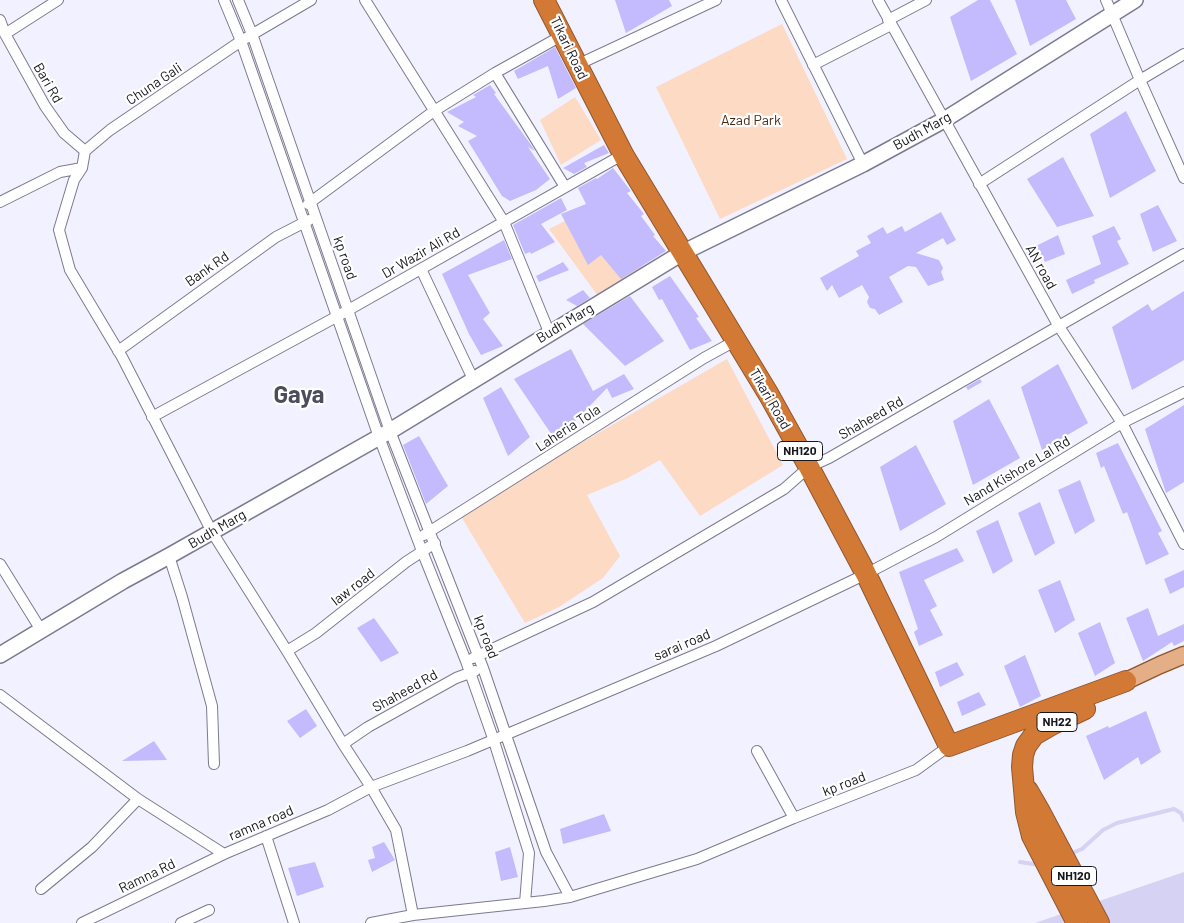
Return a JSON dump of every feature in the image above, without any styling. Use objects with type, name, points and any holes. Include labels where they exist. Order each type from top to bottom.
[{"type":"highway","name":"Tikari Road","points":[[544,0],[624,156],[769,395],[809,468],[866,574],[950,746]]},
{"type":"highway","points":[[950,746],[1126,681]]},
{"type":"highway","name":"NH22","points":[[1040,832],[1026,812],[1023,755],[1030,740],[1034,735],[1053,724],[1108,697],[1126,681]]},
{"type":"highway","name":"NH120","points":[[1040,832],[1077,923]]},
{"type":"highway","name":"NH120","points":[[1040,832],[1099,923]]},
{"type":"main road","points":[[1126,681],[1184,655]]},
{"type":"street","points":[[5,34],[58,0]]},
{"type":"street","name":"kp road","points":[[224,0],[336,317],[384,434],[435,543],[479,655],[546,852],[570,897],[698,859],[794,818],[916,770],[950,746]]},
{"type":"street","name":"kp road","points":[[238,0],[252,34],[348,310],[417,539],[466,660],[493,738],[529,853],[525,903]]},
{"type":"street","name":"Chuna Gali","points":[[85,151],[110,130],[240,41],[310,0]]},
{"type":"street","points":[[364,0],[504,222],[549,332]]},
{"type":"street","points":[[577,65],[716,0]]},
{"type":"street","points":[[781,0],[863,164]]},
{"type":"street","name":"AN road","points":[[878,0],[1058,325],[1122,423],[1184,544]]},
{"type":"street","points":[[813,65],[890,23],[926,0]]},
{"type":"street","name":"Budh Marg","points":[[0,655],[123,581],[384,434],[682,252],[863,164],[944,120],[1109,7],[1135,0]]},
{"type":"street","points":[[1109,7],[1184,178]]},
{"type":"street","name":"Bari Rd","points":[[0,20],[5,34],[45,106],[64,133],[85,151]]},
{"type":"street","points":[[300,211],[434,111],[495,73],[563,35]]},
{"type":"street","points":[[979,184],[1140,80],[1184,54]]},
{"type":"street","points":[[495,73],[565,187]]},
{"type":"street","points":[[85,151],[82,168],[74,180],[59,230],[70,270],[118,351],[212,532],[343,744],[372,787],[396,830],[413,916]]},
{"type":"street","name":"Dr Wazir Ali Rd","points":[[152,417],[336,317],[615,159],[624,156]]},
{"type":"street","points":[[0,202],[60,172],[82,168]]},
{"type":"street","name":"Bank Rd","points":[[118,351],[276,236],[316,217]]},
{"type":"street","name":"Shaheed Rd","points":[[466,660],[593,602],[784,489],[809,468],[1184,254]]},
{"type":"street","points":[[421,269],[473,379]]},
{"type":"street","name":"Laheria Tola","points":[[417,539],[704,358],[735,341]]},
{"type":"street","name":"Nand Kishore Lal Rd","points":[[866,574],[936,536],[1122,423],[1184,392]]},
{"type":"street","name":"law road","points":[[287,651],[316,633],[435,543]]},
{"type":"street","points":[[169,556],[212,706],[214,764]]},
{"type":"street","points":[[0,564],[41,630]]},
{"type":"street","name":"sarai road","points":[[506,734],[716,646],[866,574]]},
{"type":"street","name":"Shaheed Rd","points":[[343,744],[368,727],[456,678],[483,668]]},
{"type":"street","name":"ramna road","points":[[0,695],[138,800],[224,854],[328,810],[372,787],[506,734]]},
{"type":"street","points":[[757,751],[794,818]]},
{"type":"street","points":[[42,889],[92,847],[138,800]]},
{"type":"street","points":[[266,836],[294,923]]},
{"type":"street","name":"Ramna Rd","points":[[82,923],[98,919],[224,854]]},
{"type":"street","points":[[371,923],[570,897]]},
{"type":"street","points":[[181,923],[209,910]]},
{"type":"green space","name":"Azad Park","points":[[782,24],[847,159],[720,219],[656,87]]},
{"type":"green space","points":[[575,97],[601,140],[561,165],[540,120]]},
{"type":"green space","points":[[602,202],[644,270],[598,296],[549,229]]},
{"type":"green space","points":[[727,359],[783,465],[700,516],[660,460],[628,478],[587,495],[620,556],[603,578],[559,607],[525,623],[459,513]]},
{"type":"water","points":[[1184,872],[1184,923],[1035,923]]},
{"type":"building","points":[[615,0],[669,0],[672,6],[626,33]]},
{"type":"building","points":[[978,0],[990,0],[1017,54],[971,81],[950,17]]},
{"type":"building","points":[[1015,0],[1066,0],[1076,19],[1030,46]]},
{"type":"building","points":[[555,47],[576,88],[558,99],[548,66],[518,79],[514,71]]},
{"type":"building","points":[[490,85],[496,93],[494,94],[535,151],[528,147],[550,179],[536,190],[510,201],[502,196],[468,141],[477,136],[458,126],[464,122],[447,112],[476,97],[473,95]]},
{"type":"building","points":[[1126,111],[1156,171],[1110,198],[1090,134]]},
{"type":"building","points":[[604,145],[609,153],[584,163],[587,167],[574,174],[563,168]]},
{"type":"building","points":[[1063,157],[1094,216],[1057,227],[1027,179]]},
{"type":"building","points":[[613,168],[631,191],[627,193],[644,214],[641,216],[655,235],[653,236],[666,251],[621,279],[601,255],[588,265],[561,214],[586,204],[578,188],[597,179]]},
{"type":"building","points":[[561,198],[567,210],[541,224],[555,242],[531,254],[530,252],[525,254],[513,225]]},
{"type":"building","points":[[1158,205],[1177,241],[1153,252],[1140,214]]},
{"type":"building","points":[[941,212],[956,240],[947,245],[943,238],[916,253],[939,260],[943,268],[941,272],[944,280],[928,286],[916,267],[908,266],[889,277],[903,302],[879,315],[875,309],[870,308],[867,302],[869,297],[862,285],[839,298],[832,285],[827,291],[820,278],[859,256],[856,251],[871,243],[867,236],[883,227],[887,234],[902,226],[905,232]]},
{"type":"building","points":[[1114,226],[1121,239],[1117,241],[1129,264],[1094,280],[1095,283],[1072,294],[1066,280],[1101,264],[1092,236]]},
{"type":"building","points":[[1058,235],[1065,254],[1045,262],[1036,246]]},
{"type":"building","points":[[504,240],[512,259],[468,275],[490,313],[483,319],[503,346],[481,355],[469,334],[442,274]]},
{"type":"building","points":[[563,262],[569,270],[539,282],[536,276]]},
{"type":"building","points":[[670,276],[699,317],[696,318],[712,341],[690,350],[662,299],[659,300],[652,287]]},
{"type":"building","points":[[583,290],[590,298],[577,306],[566,300]]},
{"type":"building","points":[[1184,291],[1184,360],[1132,390],[1112,327],[1148,304],[1152,311]]},
{"type":"building","points":[[630,296],[664,341],[625,366],[583,324]]},
{"type":"building","points":[[571,349],[593,391],[624,374],[634,389],[612,398],[607,388],[556,441],[514,379]]},
{"type":"building","points":[[1058,364],[1088,423],[1042,450],[1021,387]]},
{"type":"building","points":[[980,379],[982,382],[968,390],[966,387]]},
{"type":"building","points":[[501,387],[530,437],[508,456],[483,398]]},
{"type":"building","points":[[989,399],[1020,458],[973,485],[953,421]]},
{"type":"building","points":[[1184,405],[1184,482],[1166,493],[1145,429]]},
{"type":"building","points":[[419,436],[448,486],[426,504],[403,445]]},
{"type":"building","points":[[1118,443],[1162,531],[1158,533],[1169,554],[1146,565],[1127,512],[1123,514],[1104,466],[1101,468],[1096,453]]},
{"type":"building","points":[[916,445],[946,504],[900,531],[880,467]]},
{"type":"building","points":[[1080,480],[1095,521],[1075,534],[1058,490]]},
{"type":"building","points":[[1040,502],[1055,543],[1035,556],[1018,513]]},
{"type":"building","points":[[998,520],[1013,561],[993,574],[976,531]]},
{"type":"building","points":[[957,548],[964,561],[924,580],[937,606],[930,610],[943,635],[919,646],[914,632],[918,629],[899,572]]},
{"type":"building","points":[[1184,570],[1184,587],[1170,594],[1164,579]]},
{"type":"building","points":[[1060,580],[1075,620],[1055,633],[1038,590]]},
{"type":"building","points":[[1148,608],[1158,636],[1184,624],[1184,641],[1174,646],[1172,642],[1143,661],[1126,618]]},
{"type":"building","points":[[374,618],[399,653],[381,662],[357,628]]},
{"type":"building","points":[[1100,622],[1115,663],[1095,676],[1078,633]]},
{"type":"building","points":[[1025,655],[1041,696],[1020,707],[1004,666]]},
{"type":"building","points":[[957,662],[964,675],[940,687],[935,672]]},
{"type":"building","points":[[979,692],[986,705],[962,716],[957,702]]},
{"type":"building","points":[[306,709],[317,726],[300,738],[287,721]]},
{"type":"building","points":[[1146,711],[1161,752],[1141,765],[1138,757],[1104,780],[1086,736]]},
{"type":"building","points":[[154,741],[167,760],[122,761]]},
{"type":"building","points":[[604,814],[611,831],[563,844],[560,829]]},
{"type":"building","points":[[384,842],[395,860],[372,872],[368,860],[375,858],[372,847]]},
{"type":"building","points":[[510,847],[518,877],[501,881],[495,852]]},
{"type":"building","points":[[315,862],[324,887],[297,896],[288,868]]},
{"type":"waterway","points":[[1070,854],[1082,849],[1103,830],[1117,823],[1174,809],[1181,813],[1184,820]]},
{"type":"waterway","points":[[1020,862],[1040,865]]},
{"type":"district","name":"Gaya","points":[[299,395]]}]
